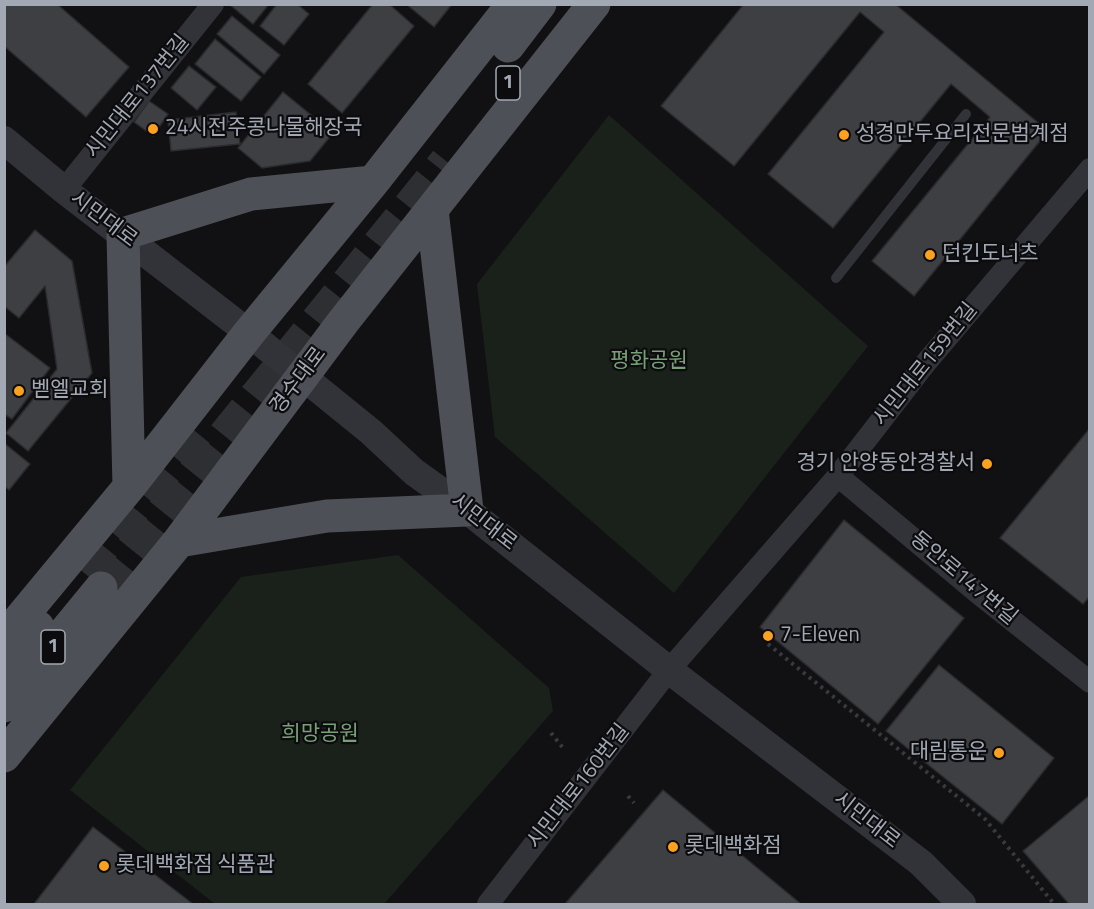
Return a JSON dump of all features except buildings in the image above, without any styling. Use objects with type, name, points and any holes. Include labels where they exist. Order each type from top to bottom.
[{"type":"main road","points":[[4,638],[129,487],[249,333],[373,182],[513,4]]},
{"type":"main road","name":"1","points":[[540,4],[437,155],[570,4]]},
{"type":"main road","name":"경수대로","points":[[4,756],[179,541],[302,377],[594,4]]},
{"type":"main road","points":[[129,487],[123,234],[251,194],[373,182]]},
{"type":"main road","points":[[179,541],[327,516],[467,510],[432,210]]},
{"type":"main road","name":"1","points":[[4,666],[92,580],[4,706]]},
{"type":"street","name":"시민대로137번길","points":[[64,190],[213,4]]},
{"type":"street","name":"시민대로","points":[[4,140],[64,190],[249,333],[371,432],[414,472],[467,510],[669,670],[921,863],[962,904]]},
{"type":"street","name":"시민대로159번길","points":[[669,670],[838,476],[924,365],[1087,177]]},
{"type":"street","name":"동안로147번길","points":[[838,476],[1089,682]]},
{"type":"street","name":"시민대로160번길","points":[[488,904],[669,670]]},
{"type":"lane","points":[[836,278],[966,114]]},
{"type":"path","points":[[768,644],[985,819],[1054,904]]},
{"type":"path","points":[[551,733],[563,748]]},
{"type":"path","points":[[628,796],[634,803]]},
{"type":"green space","name":"평화공원","points":[[609,115],[868,346],[674,593],[495,437],[477,284]]},
{"type":"green space","name":"희망공원","points":[[398,555],[549,688],[553,711],[384,904],[215,904],[70,790],[241,577]]},
{"type":"tunnel","points":[[101,588],[446,161]]},
{"type":"tunnel","points":[[83,572],[198,431]]},
{"type":"place","name":"24시전주콩나물해장국","points":[[153,129]]},
{"type":"place","name":"성경만두요리전문범계점","points":[[844,135]]},
{"type":"place","name":"던킨도너츠","points":[[930,255]]},
{"type":"place","name":"벧엘교회","points":[[19,391]]},
{"type":"place","name":"경기 안양동안경찰서","points":[[987,464]]},
{"type":"place","name":"7-Eleven","points":[[768,636]]},
{"type":"place","name":"대림통운","points":[[999,753]]},
{"type":"place","name":"롯데백화점","points":[[673,847]]},
{"type":"place","name":"롯데백화점 식품관","points":[[104,866]]}]
